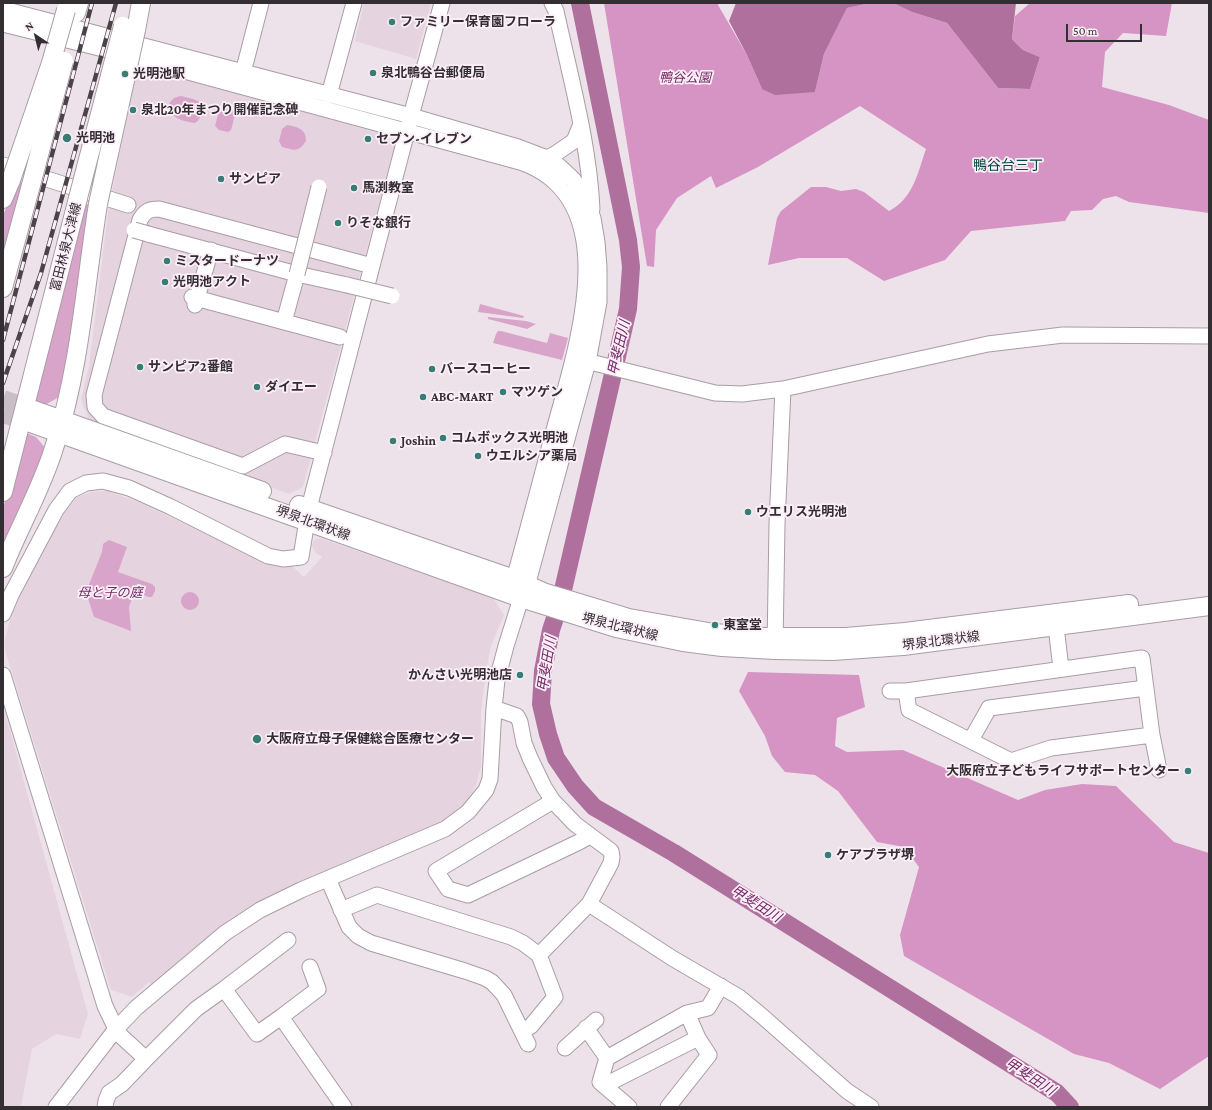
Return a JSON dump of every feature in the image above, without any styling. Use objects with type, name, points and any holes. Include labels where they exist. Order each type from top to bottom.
[{"type":"main road","name":"富田林泉大津線","points":[[3,492],[78,198],[130,28],[129,3]]},
{"type":"main road","points":[[3,568],[39,489],[54,448],[75,368],[80,342],[98,204],[130,28],[141,3]]},
{"type":"main road","points":[[3,199],[7,173],[44,84],[72,7]]},
{"type":"main road","points":[[3,288],[30,185],[72,7]]},
{"type":"main road","points":[[29,415],[60,426]]},
{"type":"main road","name":"堺泉北環状線","points":[[60,426],[521,588],[548,600],[572,607],[616,628],[683,642],[722,647],[775,644],[905,632],[1209,594]]},
{"type":"main road","name":"堺泉北環状線","points":[[775,644],[833,651],[903,646],[1209,606]]},
{"type":"street","points":[[240,79],[261,3]]},
{"type":"street","points":[[330,95],[354,3]]},
{"type":"street","points":[[3,614],[11,595],[56,510],[70,491],[86,483],[103,481],[129,488],[172,507],[268,556],[284,559],[301,557],[307,514],[442,3]]},
{"type":"street","points":[[56,1107],[116,1029],[136,1008],[225,933],[260,910],[301,890],[445,829],[468,812],[486,790],[490,779],[494,708],[504,653],[521,588],[587,361],[599,302],[599,267],[593,218],[591,185],[581,124],[556,11],[552,3]]},
{"type":"street","points":[[3,8],[240,79],[408,132],[533,166],[550,177],[566,194],[580,222],[585,250],[586,279],[583,312],[587,361]]},
{"type":"street","points":[[3,24],[240,79],[330,95],[411,116],[518,147],[547,158],[559,166],[573,180],[582,192],[593,218]]},
{"type":"street","points":[[19,132],[33,136],[61,47]]},
{"type":"street","points":[[98,157],[118,71]]},
{"type":"street","points":[[547,158],[574,141],[581,124]]},
{"type":"street","points":[[7,173],[128,205]]},
{"type":"street","points":[[284,322],[319,187]]},
{"type":"street","points":[[324,453],[285,444],[243,466],[103,416],[95,407],[94,395],[140,220],[144,213],[151,209],[159,209],[372,266]]},
{"type":"street","points":[[141,232],[296,274],[392,296]]},
{"type":"street","points":[[210,250],[195,300],[340,337]]},
{"type":"street","points":[[587,361],[715,393],[742,394],[783,389],[988,344],[1063,335],[1209,336]]},
{"type":"street","points":[[775,644],[777,524],[783,389]]},
{"type":"street","points":[[1056,626],[1061,669]]},
{"type":"street","points":[[890,692],[1142,658],[1152,735],[1159,770]]},
{"type":"street","points":[[3,675],[106,1006],[116,1029],[124,1040],[146,1059]]},
{"type":"street","points":[[971,740],[989,708],[1146,688]]},
{"type":"street","points":[[906,691],[909,710],[1011,761],[1051,748],[1152,735]]},
{"type":"street","points":[[494,708],[517,716],[520,722],[524,743],[530,758],[544,787],[553,801],[574,824],[611,851],[611,863],[590,904],[539,955]]},
{"type":"street","points":[[553,801],[436,871],[448,889],[468,895],[590,836]]},
{"type":"street","points":[[328,879],[341,910],[349,927],[358,936],[371,944],[465,971],[492,982],[504,996],[525,1037],[531,1026],[555,997],[539,955],[523,943],[510,937],[376,895],[341,910]]},
{"type":"street","points":[[590,904],[672,958],[738,997],[762,1016],[847,1092],[871,1107]]},
{"type":"street","points":[[105,1107],[109,1093],[122,1084],[196,1010],[224,989],[254,958],[288,940]]},
{"type":"street","points":[[224,989],[257,1034],[318,989],[310,967]]},
{"type":"street","points":[[607,1058],[687,1013],[708,1008],[721,986]]},
{"type":"street","points":[[668,1107],[708,1055],[698,1038],[687,1013]]},
{"type":"street","points":[[282,1016],[344,1107]]},
{"type":"street","points":[[565,1048],[591,1024],[607,1058],[600,1082],[623,1105]]},
{"type":"street","points":[[607,1088],[613,1081],[698,1038]]},
{"type":"shaded area","name":"ファミリー保育園フローラ","points":[[364,3],[431,3],[416,59],[355,41]]},
{"type":"shaded area","points":[[736,3],[870,3],[847,8],[824,54],[815,92],[775,95],[762,89],[747,55],[729,21]]},
{"type":"shaded area","points":[[893,3],[1016,3],[1012,39],[1023,50],[1040,57],[1030,89],[998,88],[947,23],[912,12]]},
{"type":"shaded area","points":[[137,64],[386,135],[394,148],[303,487],[289,494],[89,421],[81,399],[89,366],[108,212]]},
{"type":"shaded area","name":"大阪府立母子保健総合医療センター","points":[[107,491],[138,502],[271,563],[290,564],[304,577],[322,557],[316,553],[312,546],[314,540],[320,538],[493,598],[504,615],[491,646],[486,671],[481,712],[481,767],[476,785],[468,800],[454,814],[424,833],[260,902],[239,914],[152,986],[149,982],[132,997],[111,990],[5,650],[5,641],[11,615],[44,548],[64,514],[76,498],[91,492]]},
{"type":"shaded area","points":[[3,705],[88,1014],[80,1039],[56,1034],[32,1049],[21,1107],[3,1107]]},
{"type":"green space","name":"鴨谷公園","points":[[604,3],[719,3],[718,5],[747,55],[762,89],[815,92],[824,54],[847,8],[870,3],[893,3],[912,12],[947,23],[998,88],[1030,89],[1040,57],[1023,50],[1012,39],[1015,16],[1030,3],[1172,3],[1166,36],[1123,33],[1105,52],[1102,87],[1169,105],[1209,120],[1209,213],[1129,202],[1116,196],[1103,199],[1092,210],[1071,211],[1065,221],[971,231],[945,260],[884,281],[847,258],[799,258],[768,265],[777,218],[781,211],[811,187],[826,187],[841,191],[856,189],[864,192],[889,211],[904,199],[914,184],[926,149],[860,106],[758,167],[716,188],[711,176],[677,198],[656,230],[654,267],[647,266]]},
{"type":"green space","points":[[181,96],[197,100],[202,105],[202,113],[195,123],[177,118],[173,115],[169,108],[170,102],[173,99]]},
{"type":"green space","points":[[224,108],[233,110],[235,115],[231,130],[228,132],[219,130],[215,126],[219,111]]},
{"type":"green space","points":[[287,125],[300,129],[306,137],[306,141],[303,145],[296,150],[282,147],[279,141],[282,129]]},
{"type":"green space","points":[[19,181],[22,184],[3,253],[3,215]]},
{"type":"green space","points":[[84,203],[90,205],[77,312],[61,396],[45,405],[34,401]]},
{"type":"green space","points":[[480,304],[524,316],[523,318],[478,312]]},
{"type":"green space","points":[[488,317],[526,321],[536,324],[527,329],[488,319]]},
{"type":"green space","points":[[498,331],[547,343],[550,333],[568,338],[562,360],[493,343]]},
{"type":"green space","points":[[24,432],[36,437],[47,450],[3,549],[3,509]]},
{"type":"green space","name":"母と子の庭","points":[[109,540],[127,547],[118,572],[152,584],[155,587],[152,597],[148,597],[142,592],[143,586],[137,584],[129,607],[131,631],[94,617],[86,592],[102,552],[103,544]]},
{"type":"green space","points":[[190,592],[196,595],[199,601],[196,607],[190,610],[184,607],[181,601],[184,595]]},
{"type":"green space","points":[[748,672],[859,675],[865,707],[837,718],[835,746],[847,752],[903,750],[1018,800],[1045,790],[1082,784],[1116,786],[1174,842],[1209,853],[1209,1056],[1160,1089],[1109,1063],[1074,1054],[904,956],[900,935],[919,867],[904,847],[877,842],[838,791],[815,775],[785,772],[772,756],[765,736],[739,691]]},
{"type":"waterway","name":"甲斐田川","points":[[580,3],[628,240],[631,267],[628,309],[560,603],[551,630],[543,671],[541,704],[548,734],[556,758],[575,786],[594,807],[674,853],[1057,1093],[1070,1107]]},
{"type":"tunnel","points":[[3,399],[31,409]]},
{"type":"tunnel","points":[[3,414],[28,422]]},
{"type":"railway","points":[[3,340],[92,3]]},
{"type":"railway","points":[[3,383],[41,273],[116,3]]},
{"type":"place","name":"ファミリー保育園フローラ","points":[[392,22]]},
{"type":"place","name":"泉北鴨谷台郵便局","points":[[373,73]]},
{"type":"place","name":"光明池駅","points":[[125,74]]},
{"type":"place","name":"泉北20年まつり開催記念碑","points":[[133,110]]},
{"type":"place","name":"光明池","points":[[67,138]]},
{"type":"place","name":"セブン-イレブン","points":[[368,139]]},
{"type":"place","name":"サンピア","points":[[221,179]]},
{"type":"place","name":"馬渕教室","points":[[354,188]]},
{"type":"place","name":"りそな銀行","points":[[338,223]]},
{"type":"place","name":"ミスタードーナツ","points":[[167,261]]},
{"type":"place","name":"光明池アクト","points":[[165,282]]},
{"type":"place","name":"サンピア2番館","points":[[140,367]]},
{"type":"place","name":"バースコーヒー","points":[[432,369]]},
{"type":"place","name":"ダイエー","points":[[257,387]]},
{"type":"place","name":"マツゲン","points":[[503,392]]},
{"type":"place","name":"ABC-MART","points":[[423,397]]},
{"type":"place","name":"コムボックス光明池","points":[[443,438]]},
{"type":"place","name":"Joshin","points":[[393,441]]},
{"type":"place","name":"ウエルシア薬局","points":[[478,456]]},
{"type":"place","name":"ウエリス光明池","points":[[748,512]]},
{"type":"place","name":"東室堂","points":[[715,625]]},
{"type":"place","name":"かんさい光明池店","points":[[520,675]]},
{"type":"place","name":"大阪府立母子保健総合医療センター","points":[[257,739]]},
{"type":"place","name":"大阪府立子どもライフサポートセンター","points":[[1188,771]]},
{"type":"place","name":"ケアプラザ堺","points":[[828,855]]},
{"type":"district","name":"鴨谷台三丁","points":[[1008,166]]}]
